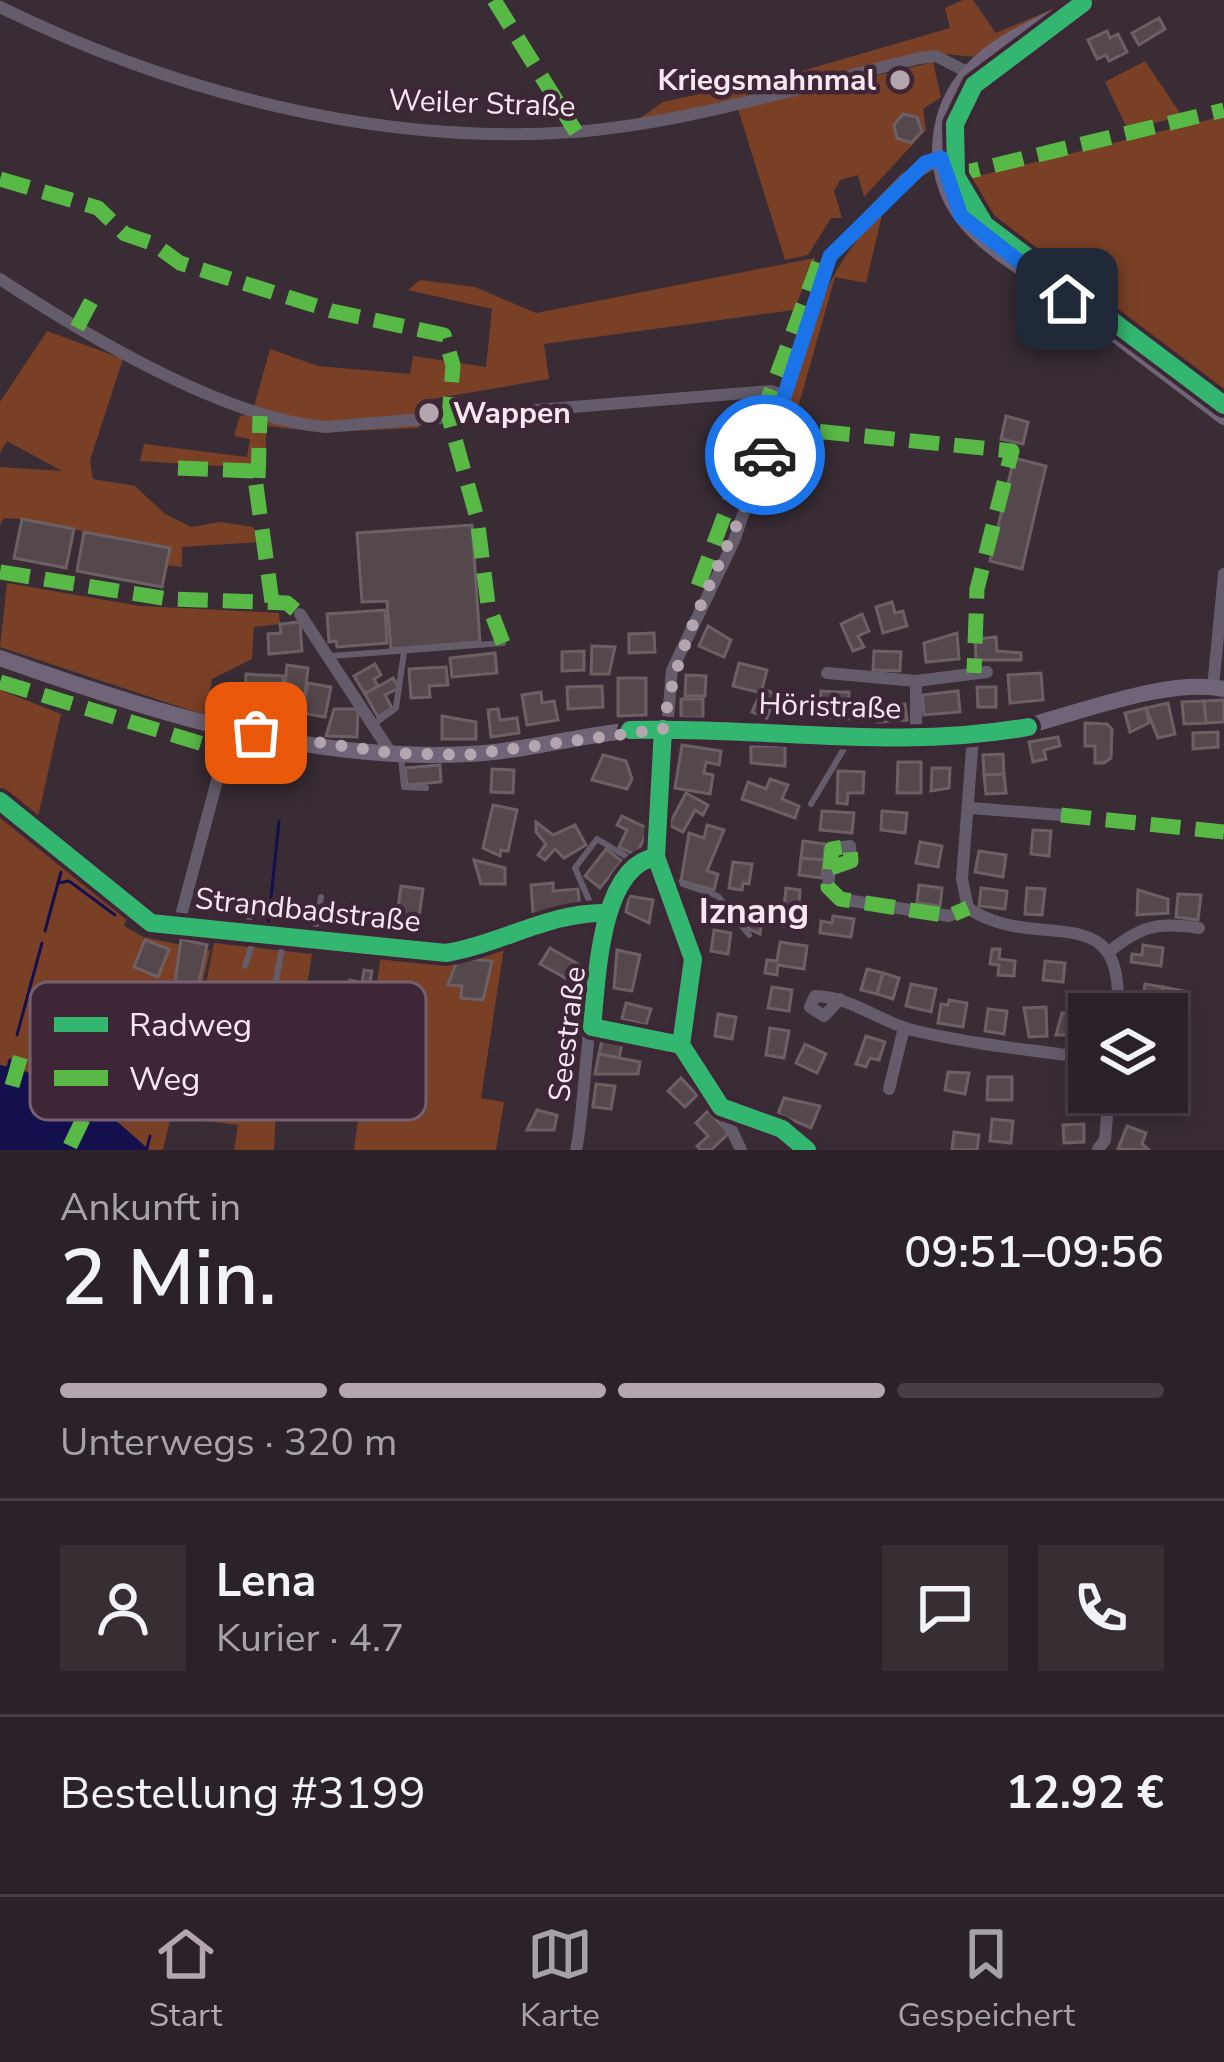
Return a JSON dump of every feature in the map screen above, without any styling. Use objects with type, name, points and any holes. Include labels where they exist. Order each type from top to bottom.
[{"type":"main road","points":[[1088,0],[1015,37],[969,73],[947,107],[941,158],[961,216],[1224,417]]},
{"type":"main road","name":"Höristraße","points":[[0,658],[137,705],[231,728],[396,753],[503,752],[581,736],[663,729],[850,739],[973,737],[1120,701],[1219,688]]},
{"type":"street","name":"Weiler Straße","points":[[0,7],[114,56],[211,88],[401,128],[576,132],[736,104],[920,58],[936,56],[969,73]]},
{"type":"street","points":[[741,1150],[721,1107],[681,1045],[693,959],[659,876],[656,857],[663,729],[672,670],[734,541],[830,256],[855,219],[925,163],[941,158]]},
{"type":"street","points":[[0,279],[88,334],[251,414],[284,423],[326,427],[771,391],[784,396]]},
{"type":"street","points":[[1219,688],[1224,577]]},
{"type":"street","points":[[300,614],[396,753]]},
{"type":"street","points":[[826,673],[916,682],[987,672]]},
{"type":"street","points":[[916,682],[916,738]]},
{"type":"street","name":"Strandbadstraße","points":[[178,927],[231,728]]},
{"type":"street","points":[[968,908],[962,879],[973,737]]},
{"type":"street","points":[[971,808],[1061,815]]},
{"type":"street","name":"Strandbadstraße","points":[[32,826],[137,916],[178,927],[446,953],[484,945],[524,926],[600,913]]},
{"type":"street","points":[[639,864],[656,857]]},
{"type":"street","name":"Seestraße","points":[[576,1150],[600,913],[639,864]]},
{"type":"street","points":[[831,868],[829,892],[840,899],[949,916],[968,908]]},
{"type":"street","points":[[968,908],[994,922],[1031,932],[1094,938],[1111,951],[1120,978],[1119,993]]},
{"type":"street","points":[[1111,951],[1138,928],[1155,923],[1199,928]]},
{"type":"street","points":[[839,1000],[904,1028],[1068,1055]]},
{"type":"street","points":[[592,1027],[681,1045]]},
{"type":"street","points":[[890,1089],[904,1028]]},
{"type":"street","points":[[721,1107],[782,1129],[807,1150]]},
{"type":"street","points":[[1098,1150],[1106,1140],[1108,1113]]},
{"type":"lane","points":[[331,656],[503,643]]},
{"type":"lane","points":[[374,724],[396,708],[404,652]]},
{"type":"lane","points":[[811,804],[850,739]]},
{"type":"lane","points":[[396,753],[404,787],[425,788]]},
{"type":"lane","points":[[600,913],[574,868],[597,838],[639,864]]},
{"type":"lane","points":[[659,876],[718,896],[749,935]]},
{"type":"lane","points":[[314,941],[321,897]]},
{"type":"lane","points":[[245,967],[252,934],[250,899]]},
{"type":"lane","points":[[276,980],[284,937]]},
{"type":"shaded area","points":[[973,0],[996,33],[1074,0],[975,57],[927,52],[632,124],[663,102],[788,75],[950,28],[945,8]]},
{"type":"shaded area","points":[[1145,61],[1182,116],[1128,130],[1105,82]]},
{"type":"shaded area","points":[[933,62],[941,97],[923,109],[926,130],[864,197],[858,175],[840,180],[834,191],[842,218],[831,218],[808,255],[785,260],[738,109]]},
{"type":"shaded area","points":[[1224,116],[1224,400],[989,223],[962,180]]},
{"type":"shaded area","points":[[883,211],[866,283],[835,277],[793,425],[783,419],[819,308],[844,258]]},
{"type":"shaded area","points":[[815,258],[794,310],[544,344],[549,379],[426,400],[419,403],[419,428],[323,432],[266,426],[266,469],[140,461],[144,444],[247,457],[250,439],[234,436],[240,416],[252,414],[270,349],[318,366],[410,374],[413,356],[486,367],[492,309],[408,290],[420,280],[475,287],[536,313]]},
{"type":"shaded area","points":[[47,331],[123,359],[90,460],[93,479],[135,486],[165,514],[191,527],[220,522],[253,527],[261,542],[182,547],[182,567],[166,565],[169,548],[22,519],[4,518],[0,525],[0,467],[62,471],[7,441],[0,453],[0,402]]},
{"type":"shaded area","points":[[7,583],[140,606],[279,613],[280,624],[254,627],[252,659],[212,679],[207,716],[0,647]]},
{"type":"shaded area","points":[[0,690],[61,714],[36,826],[0,795]]},
{"type":"shaded area","points":[[0,807],[127,918],[124,926],[143,937],[210,951],[203,982],[30,982],[30,1072],[0,1065]]},
{"type":"shaded area","points":[[505,941],[481,1098],[504,1102],[496,1150],[354,1150],[358,1120],[426,1120],[426,982],[377,982],[381,953],[427,957]]},
{"type":"shaded area","points":[[214,943],[312,954],[308,982],[206,982]]},
{"type":"shaded area","points":[[0,1065],[30,1075],[30,1120],[114,1120],[149,1150],[0,1150]]},
{"type":"shaded area","points":[[116,1120],[170,1120],[163,1150],[149,1150]]},
{"type":"shaded area","points":[[197,1120],[275,1120],[274,1150],[234,1150],[238,1125]]},
{"type":"building","points":[[1159,18],[1165,29],[1139,45],[1132,33]]},
{"type":"building","points":[[1107,31],[1110,38],[1118,34],[1127,52],[1109,61],[1106,55],[1097,59],[1088,40]]},
{"type":"building","points":[[903,114],[917,117],[922,131],[911,143],[897,138],[894,125]]},
{"type":"building","points":[[1006,416],[1028,422],[1023,444],[1001,439]]},
{"type":"building","points":[[1014,458],[1046,466],[1022,569],[990,561]]},
{"type":"building","points":[[22,519],[74,529],[66,568],[14,558]]},
{"type":"building","points":[[472,525],[480,642],[391,649],[387,601],[362,602],[357,533]]},
{"type":"building","points":[[84,532],[170,548],[162,587],[77,571]]},
{"type":"building","points":[[892,602],[895,613],[903,611],[907,626],[883,633],[876,607]]},
{"type":"building","points":[[385,610],[387,643],[337,647],[336,641],[329,642],[327,614]]},
{"type":"building","points":[[862,614],[869,631],[858,636],[864,647],[853,651],[841,624]]},
{"type":"building","points":[[300,622],[302,651],[269,654],[268,634],[281,633],[280,624]]},
{"type":"building","points":[[708,626],[731,640],[724,657],[699,646]]},
{"type":"building","points":[[654,633],[655,652],[629,653],[629,634]]},
{"type":"building","points":[[957,633],[959,659],[926,662],[924,643]]},
{"type":"building","points":[[996,637],[997,651],[1021,653],[1021,660],[976,660],[975,639]]},
{"type":"building","points":[[592,646],[615,647],[609,674],[591,674]]},
{"type":"building","points":[[584,651],[584,670],[562,671],[562,652]]},
{"type":"building","points":[[874,651],[901,652],[900,671],[873,670]]},
{"type":"building","points":[[495,653],[497,673],[452,677],[450,658]]},
{"type":"building","points":[[739,663],[767,670],[761,693],[733,686]]},
{"type":"building","points":[[375,664],[381,675],[374,679],[378,686],[365,694],[354,676]]},
{"type":"building","points":[[287,665],[308,668],[305,695],[284,693]]},
{"type":"building","points":[[446,667],[448,685],[429,686],[430,697],[411,698],[409,669]]},
{"type":"building","points":[[1041,673],[1043,700],[1010,703],[1008,675]]},
{"type":"building","points":[[246,674],[283,676],[282,701],[245,700]]},
{"type":"building","points":[[686,675],[706,676],[705,696],[685,696]]},
{"type":"building","points":[[393,678],[399,688],[385,695],[392,708],[378,717],[365,694]]},
{"type":"building","points":[[618,678],[646,678],[646,715],[618,716]]},
{"type":"building","points":[[308,683],[331,687],[325,717],[302,713]]},
{"type":"building","points":[[602,686],[603,707],[568,709],[567,687]]},
{"type":"building","points":[[977,687],[996,687],[996,707],[978,707]]},
{"type":"building","points":[[762,689],[776,694],[767,718],[752,712]]},
{"type":"building","points":[[821,691],[835,692],[834,718],[820,717]]},
{"type":"building","points":[[958,691],[960,712],[924,715],[922,695]]},
{"type":"building","points":[[541,692],[542,703],[554,701],[558,720],[527,725],[522,695]]},
{"type":"building","points":[[835,692],[849,692],[848,719],[834,718]]},
{"type":"building","points":[[681,699],[703,699],[703,718],[681,718]]},
{"type":"building","points":[[1224,700],[1224,722],[1206,723],[1204,701]]},
{"type":"building","points":[[1204,701],[1206,723],[1184,724],[1182,702]]},
{"type":"building","points":[[1168,703],[1175,734],[1158,738],[1146,708]]},
{"type":"building","points":[[905,704],[907,720],[878,722],[877,706]]},
{"type":"building","points":[[1146,708],[1149,723],[1130,732],[1125,713]]},
{"type":"building","points":[[334,709],[358,709],[357,737],[326,736]]},
{"type":"building","points":[[498,709],[500,720],[517,718],[519,733],[491,737],[488,710]]},
{"type":"building","points":[[442,716],[476,722],[476,739],[442,739]]},
{"type":"building","points":[[1085,723],[1107,724],[1112,729],[1111,758],[1104,763],[1095,763],[1095,746],[1085,746]]},
{"type":"building","points":[[1218,732],[1218,747],[1193,749],[1193,733]]},
{"type":"building","points":[[1058,737],[1060,746],[1044,750],[1046,759],[1033,762],[1029,742]]},
{"type":"building","points":[[682,745],[721,751],[719,765],[706,762],[704,773],[713,775],[710,794],[675,788]]},
{"type":"building","points":[[751,746],[785,746],[785,766],[751,763]]},
{"type":"building","points":[[1003,754],[1004,774],[984,775],[983,755]]},
{"type":"building","points":[[603,755],[626,761],[632,779],[627,789],[592,780]]},
{"type":"building","points":[[898,762],[921,762],[921,793],[897,793]]},
{"type":"building","points":[[440,765],[441,782],[407,785],[405,768]]},
{"type":"building","points":[[932,768],[950,768],[949,788],[931,791]]},
{"type":"building","points":[[492,769],[514,770],[513,793],[491,792]]},
{"type":"building","points":[[838,771],[864,772],[863,793],[848,793],[847,804],[837,803]]},
{"type":"building","points":[[1004,774],[1006,793],[986,794],[984,775]]},
{"type":"building","points":[[770,779],[788,785],[782,799],[799,806],[795,818],[742,799],[748,782],[766,789]]},
{"type":"building","points":[[686,793],[708,805],[703,815],[695,810],[683,832],[669,825]]},
{"type":"building","points":[[493,805],[517,810],[508,851],[501,850],[500,856],[483,848]]},
{"type":"building","points":[[822,811],[854,813],[852,833],[820,830]]},
{"type":"building","points":[[882,811],[907,813],[905,833],[881,830]]},
{"type":"building","points":[[622,816],[649,829],[636,855],[619,847],[627,830],[617,825]]},
{"type":"building","points":[[536,822],[553,835],[575,825],[586,845],[564,858],[555,849],[545,860],[538,855],[546,844],[536,832]]},
{"type":"building","points":[[707,825],[724,830],[707,871],[718,874],[714,890],[681,881],[689,833],[704,838]]},
{"type":"building","points":[[1033,830],[1051,831],[1049,856],[1031,854]]},
{"type":"building","points":[[803,841],[825,844],[824,860],[801,858]]},
{"type":"building","points":[[920,842],[942,846],[938,867],[916,863]]},
{"type":"building","points":[[606,849],[622,861],[600,888],[585,876]]},
{"type":"building","points":[[979,851],[1006,855],[1003,877],[975,872]]},
{"type":"building","points":[[801,858],[824,860],[822,878],[799,875]]},
{"type":"building","points":[[474,860],[505,868],[505,884],[481,884]]},
{"type":"building","points":[[733,862],[752,864],[749,884],[743,883],[742,890],[729,888]]},
{"type":"building","points":[[553,883],[553,891],[578,889],[580,909],[533,913],[531,885]]},
{"type":"building","points":[[919,885],[942,888],[940,906],[917,903]]},
{"type":"building","points":[[401,886],[423,889],[418,925],[396,923]]},
{"type":"building","points":[[786,888],[800,890],[799,908],[808,909],[806,928],[782,926]]},
{"type":"building","points":[[981,888],[1007,891],[1005,909],[979,906]]},
{"type":"building","points":[[1027,888],[1045,889],[1042,915],[1025,914]]},
{"type":"building","points":[[1138,890],[1168,899],[1168,913],[1137,915]]},
{"type":"building","points":[[1178,894],[1201,895],[1198,920],[1176,917]]},
{"type":"building","points":[[629,896],[653,900],[649,923],[626,912]]},
{"type":"building","points":[[740,909],[762,916],[760,934],[738,924]]},
{"type":"building","points":[[833,916],[854,919],[851,937],[820,933],[821,921],[832,923]]},
{"type":"building","points":[[714,930],[731,933],[728,954],[711,951]]},
{"type":"building","points":[[181,939],[207,945],[199,982],[175,982]]},
{"type":"building","points":[[145,940],[169,949],[158,977],[134,967]]},
{"type":"building","points":[[780,942],[807,946],[804,969],[778,965],[777,975],[765,973],[767,960],[777,961]]},
{"type":"building","points":[[1143,945],[1163,948],[1161,966],[1131,962],[1132,954],[1142,955]]},
{"type":"building","points":[[550,948],[585,968],[576,984],[540,964]]},
{"type":"building","points":[[992,949],[1000,949],[999,959],[1015,961],[1014,976],[998,975],[999,965],[990,964]]},
{"type":"building","points":[[617,950],[640,955],[632,991],[614,988]]},
{"type":"building","points":[[458,958],[492,961],[483,1000],[461,998],[462,986],[448,985]]},
{"type":"building","points":[[1045,961],[1065,963],[1063,982],[1043,980]]},
{"type":"building","points":[[867,969],[883,973],[877,994],[861,990]]},
{"type":"building","points":[[364,970],[372,971],[370,982],[362,982]]},
{"type":"building","points":[[883,973],[899,978],[893,999],[877,994]]},
{"type":"building","points":[[911,984],[936,989],[931,1012],[906,1006]]},
{"type":"building","points":[[1145,984],[1163,987],[1162,993],[1144,993]]},
{"type":"building","points":[[772,987],[792,990],[789,1011],[768,1008]]},
{"type":"building","points":[[1163,987],[1188,992],[1188,993],[1162,993]]},
{"type":"building","points":[[949,1000],[967,1003],[963,1027],[938,1023],[941,1004],[948,1005]]},
{"type":"building","points":[[626,1003],[651,1009],[646,1025],[622,1019]]},
{"type":"building","points":[[1046,1007],[1047,1036],[1029,1037],[1024,1008]]},
{"type":"building","points":[[988,1009],[1007,1011],[1004,1034],[985,1031]]},
{"type":"building","points":[[1062,1013],[1068,1013],[1068,1035],[1056,1035]]},
{"type":"building","points":[[718,1014],[736,1017],[732,1039],[715,1036]]},
{"type":"building","points":[[770,1028],[789,1031],[784,1058],[766,1055]]},
{"type":"building","points":[[603,1035],[623,1039],[619,1058],[599,1054]]},
{"type":"building","points":[[866,1036],[885,1042],[879,1060],[870,1058],[866,1067],[856,1064]]},
{"type":"building","points":[[805,1044],[826,1054],[817,1073],[796,1063]]},
{"type":"building","points":[[599,1054],[640,1062],[638,1074],[595,1074]]},
{"type":"building","points":[[948,1072],[969,1073],[965,1094],[945,1090]]},
{"type":"building","points":[[988,1077],[1012,1077],[1012,1100],[987,1100]]},
{"type":"building","points":[[681,1078],[697,1095],[685,1107],[668,1091]]},
{"type":"building","points":[[596,1084],[615,1086],[611,1109],[593,1107]]},
{"type":"building","points":[[784,1098],[820,1106],[811,1128],[778,1114]]},
{"type":"building","points":[[537,1110],[557,1115],[554,1130],[527,1130]]},
{"type":"building","points":[[708,1111],[729,1133],[711,1150],[701,1150],[697,1146],[708,1136],[696,1123]]},
{"type":"building","points":[[992,1119],[1013,1121],[1011,1143],[990,1141]]},
{"type":"building","points":[[1084,1124],[1084,1142],[1064,1143],[1063,1125]]},
{"type":"building","points":[[1127,1126],[1146,1133],[1142,1144],[1149,1150],[1118,1149]]},
{"type":"building","points":[[954,1132],[979,1135],[977,1150],[952,1150]]},
{"type":"waterway","points":[[268,927],[279,821]]},
{"type":"waterway","points":[[45,931],[61,872]]},
{"type":"waterway","points":[[58,883],[69,881],[115,915]]},
{"type":"waterway","points":[[31,982],[42,943]]},
{"type":"waterway","points":[[17,1035],[30,987]]},
{"type":"waterway","points":[[8,1067],[10,1060]]},
{"type":"waterway","points":[[147,1148],[150,1136]]},
{"type":"marked path","points":[[494,0],[576,132]]},
{"type":"marked path","points":[[950,176],[1224,110]]},
{"type":"marked path","points":[[0,179],[98,208],[125,234],[154,244],[180,263],[332,311],[444,335],[453,365],[449,418],[477,518],[488,604],[503,643]]},
{"type":"marked path","points":[[698,586],[824,249]]},
{"type":"marked path","points":[[77,328],[94,296]]},
{"type":"marked path","points":[[258,478],[260,416]]},
{"type":"marked path","points":[[775,427],[1012,451],[977,589],[974,673]]},
{"type":"marked path","points":[[178,468],[254,471],[272,602]]},
{"type":"marked path","points":[[0,572],[168,599],[287,603],[300,614]]},
{"type":"marked path","points":[[0,682],[226,751]]},
{"type":"marked path","points":[[1061,815],[1224,832]]},
{"type":"marked path","points":[[831,868],[851,861],[850,846],[832,849],[828,887],[840,899],[949,916],[968,908]]},
{"type":"marked path","points":[[12,1086],[21,1055]]},
{"type":"marked path","points":[[70,1146],[83,1120]]},
{"type":"cycle path","points":[[1083,3],[974,85],[955,124],[956,176],[985,225],[1224,405]]},
{"type":"cycle path","points":[[630,730],[928,737],[1028,727]]},
{"type":"cycle path","points":[[663,729],[656,857],[693,959],[681,1045],[721,1107],[782,1129],[807,1150]]},
{"type":"cycle path","points":[[0,801],[151,923],[446,953],[566,917],[607,913]]},
{"type":"cycle path","points":[[656,857],[637,865],[612,903],[599,956],[592,1027],[681,1045]]},
{"type":"way so far","points":[[256,733],[391,753],[466,755],[581,736],[663,729],[672,670],[734,541],[765,455]]},
{"type":"place","name":"Kriegsmahnmal","points":[[900,80]]},
{"type":"place","name":"Wappen","points":[[429,413]]},
{"type":"district","name":"Iznang","points":[[754,910]]},
{"type":"route","points":[[765,455],[830,256],[859,222],[925,163],[941,158],[961,216],[1001,252],[1067,299]]}]
